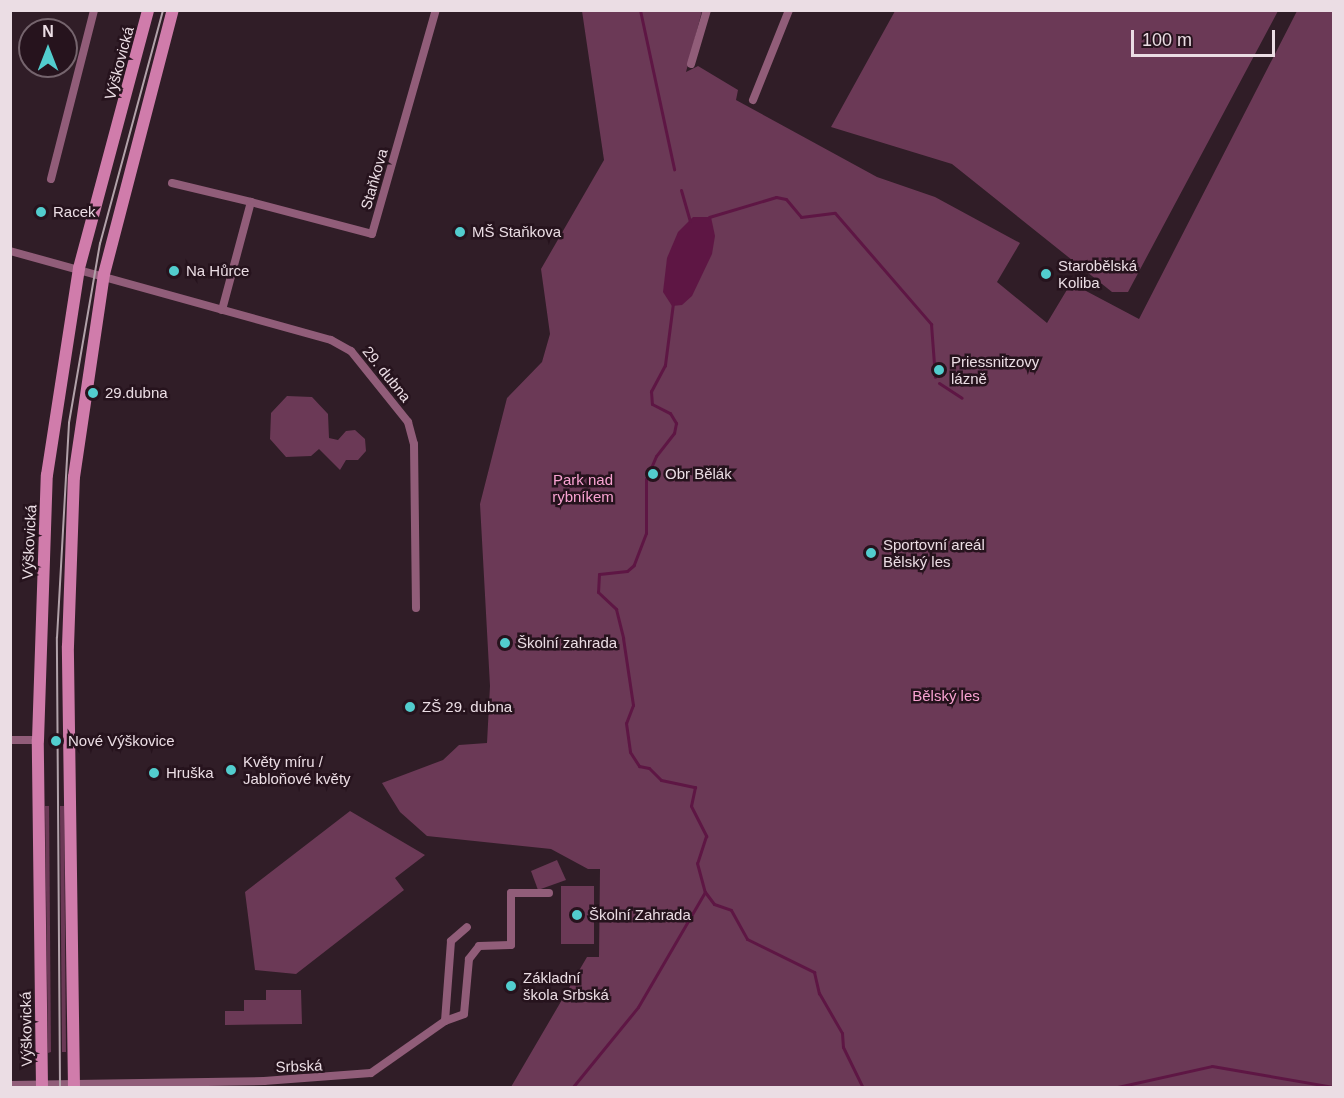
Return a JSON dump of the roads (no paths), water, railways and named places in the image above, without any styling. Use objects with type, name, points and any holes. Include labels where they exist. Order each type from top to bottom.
[{"type":"street","points":[[51,179],[94,10]]},
{"type":"street","name":"Výškovická","points":[[41,1086],[38,740],[47,475],[79,268],[148,10]]},
{"type":"street","points":[[74,1086],[69,556],[74,477],[99,273],[173,10]]},
{"type":"street","name":"Staňkova","points":[[172,183],[372,234],[436,10]]},
{"type":"street","points":[[691,64],[707,10]]},
{"type":"street","points":[[753,100],[789,10]]},
{"type":"street","points":[[222,310],[252,202]]},
{"type":"street","name":"29. dubna","points":[[10,251],[99,273],[331,340],[351,351],[408,422],[414,444],[416,608]]},
{"type":"street","points":[[10,740],[38,740]]},
{"type":"street","name":"Srbská","points":[[10,1085],[209,1084],[355,1077],[383,1067],[445,1021],[464,1014],[469,959],[479,946],[511,945],[511,893],[549,893]]},
{"type":"street","points":[[445,1021],[451,941],[467,927]]},
{"type":"waterway","points":[[640,10],[674,169]]},
{"type":"waterway","points":[[681,190],[690,221]]},
{"type":"waterway","points":[[709,217],[776,197],[786,199],[801,217],[835,213],[931,324],[935,377]]},
{"type":"waterway","points":[[673,303],[665,365],[651,391],[652,404],[670,413],[676,423],[674,433],[656,456],[646,479],[646,533],[634,565],[627,571],[599,574],[598,592],[616,609],[623,638],[633,705],[626,723],[630,752],[639,766],[649,768],[661,780],[695,787],[691,806],[706,836],[697,863],[705,892],[714,904],[731,910],[747,939],[814,972],[819,993],[842,1033],[843,1047],[863,1088]]},
{"type":"waterway","points":[[939,383],[962,398]]},
{"type":"waterway","points":[[572,1088],[638,1007],[705,892]]},
{"type":"waterway","points":[[1113,1088],[1212,1066],[1334,1087]]},
{"type":"tram line","points":[[60,1088],[57,638],[69,423],[100,244],[163,10]]},
{"type":"place","name":"Racek","points":[[41,212]]},
{"type":"place","name":"MŠ Staňkova","points":[[460,232]]},
{"type":"place","name":"Na Hůrce","points":[[174,271]]},
{"type":"place","name":"Starobělská Koliba","points":[[1046,274]]},
{"type":"place","name":"Priessnitzovy lázně","points":[[939,370]]},
{"type":"place","name":"29.dubna","points":[[93,393]]},
{"type":"place","name":"Obr Bělák","points":[[653,474]]},
{"type":"place","name":"Sportovní areál Bělský les","points":[[871,553]]},
{"type":"place","name":"Školní zahrada","points":[[505,643]]},
{"type":"place","name":"ZŠ 29. dubna","points":[[410,707]]},
{"type":"place","name":"Nové Výškovice","points":[[56,741]]},
{"type":"place","name":"Květy míru / Jabloňové květy","points":[[231,770]]},
{"type":"place","name":"Hruška","points":[[154,773]]},
{"type":"place","name":"Školní Zahrada","points":[[577,915]]},
{"type":"place","name":"Základní škola Srbská","points":[[511,986]]},
{"type":"park label","name":"Park nad rybníkem","points":[[583,488]]},
{"type":"park label","name":"Bělský les","points":[[946,696]]}]
